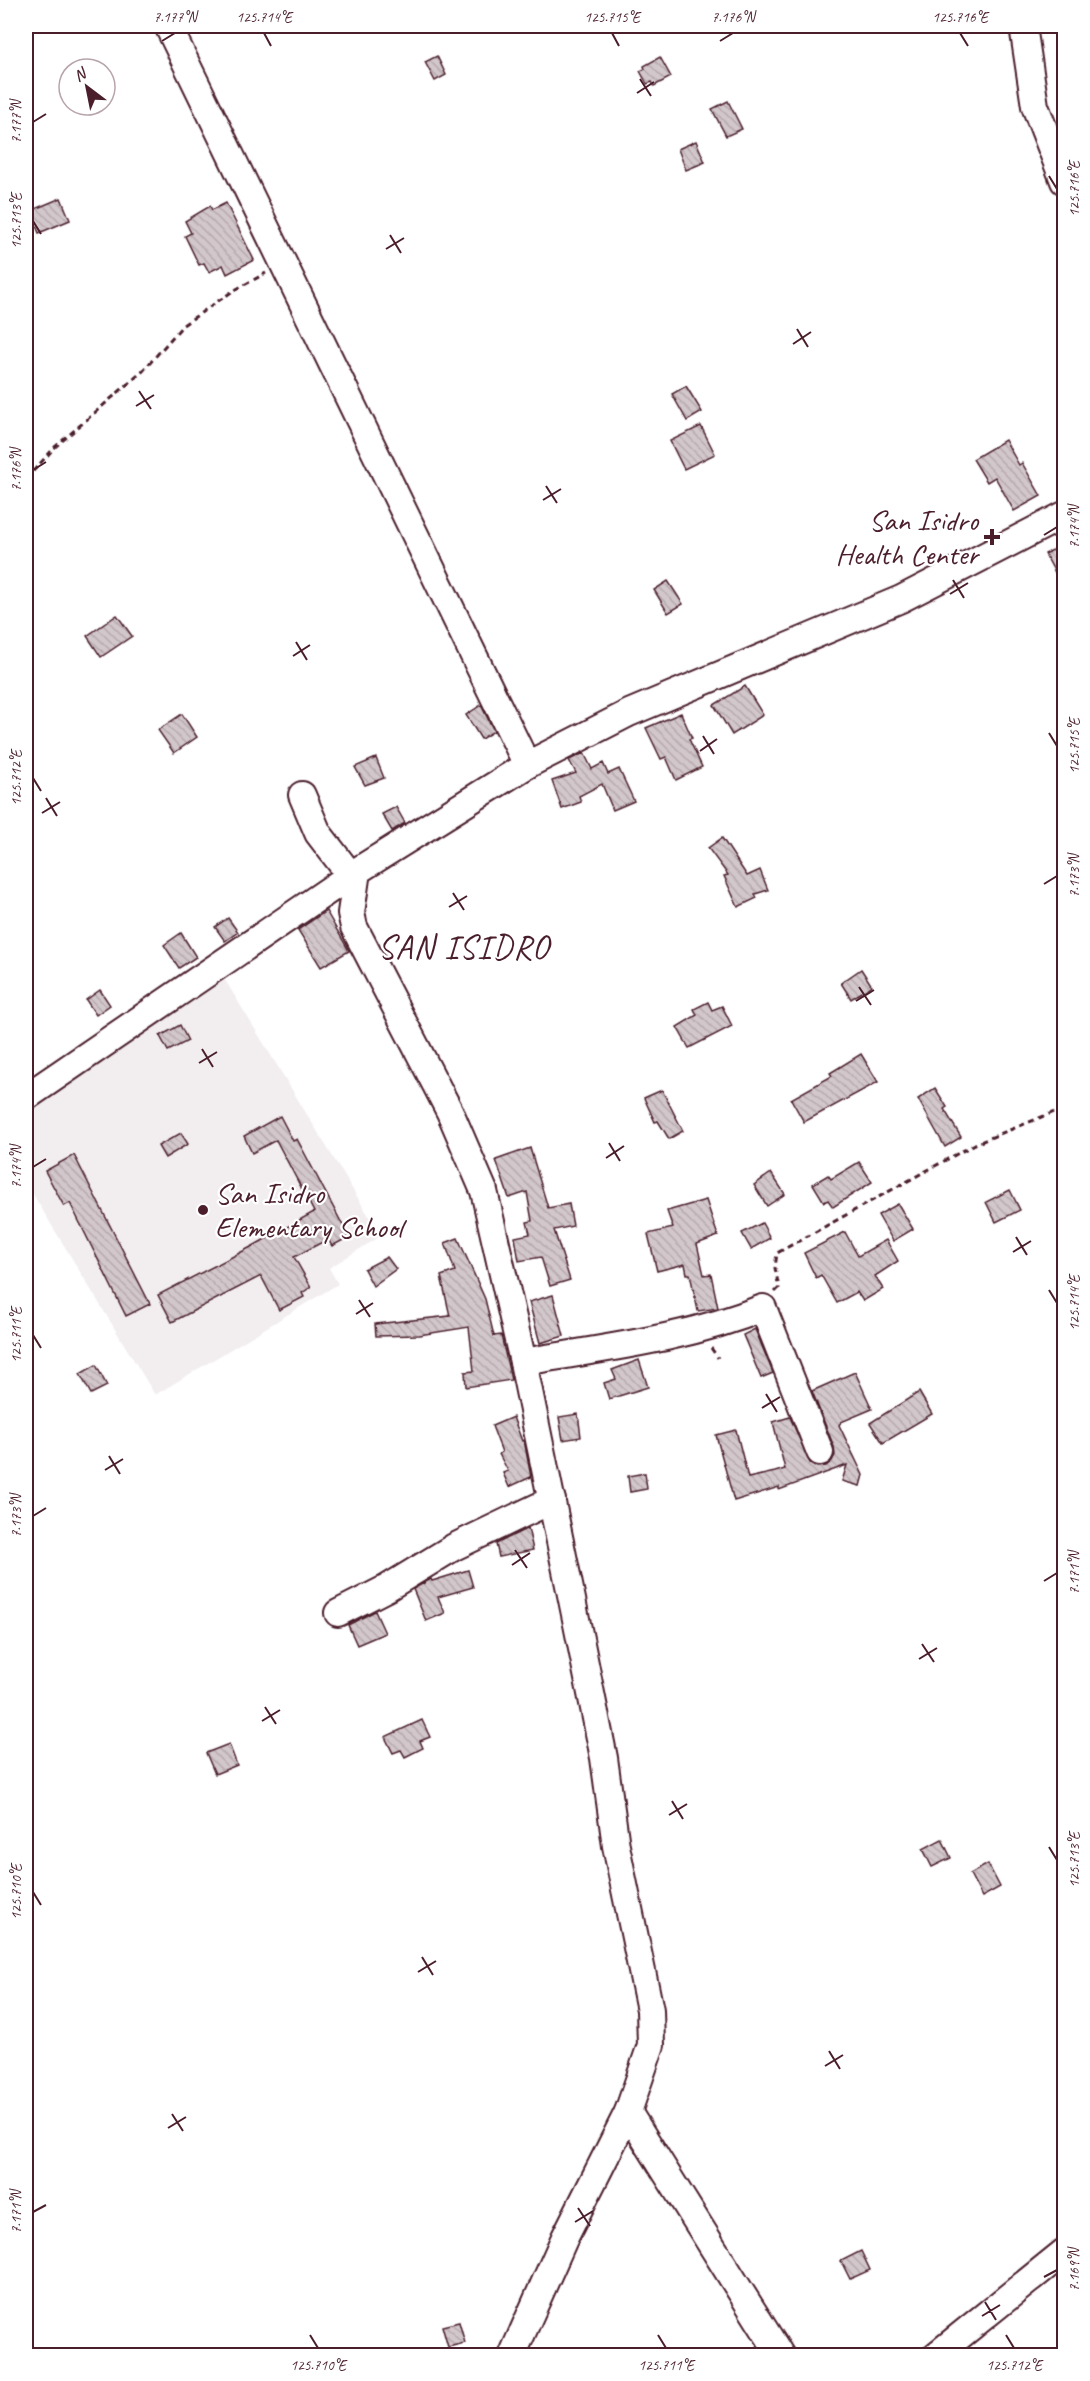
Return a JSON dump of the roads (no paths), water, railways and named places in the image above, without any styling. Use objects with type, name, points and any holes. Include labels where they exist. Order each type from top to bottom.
[{"type":"street","points":[[168,26],[527,765]]},
{"type":"street","points":[[1023,26],[1035,106],[1065,181]]},
{"type":"street","points":[[26,1097],[354,873],[527,765],[629,713],[901,599],[1065,515]]},
{"type":"street","points":[[302,795],[318,833],[354,873],[351,913],[354,927],[450,1112],[484,1191],[552,1500],[604,1758],[616,1846],[650,2010],[651,2045],[628,2112],[564,2237],[512,2355]]},
{"type":"street","points":[[523,1362],[685,1334],[763,1308],[820,1452]]},
{"type":"street","points":[[338,1613],[387,1588],[454,1547],[552,1500]]},
{"type":"street","points":[[628,2112],[781,2355]]},
{"type":"street","points":[[935,2355],[1065,2252]]},
{"type":"place","name":"San Isidro Health Center","points":[[992,537]]},
{"type":"place","name":"San Isidro Elementary School","points":[[203,1210]]},
{"type":"district","name":"SAN ISIDRO","points":[[464,946]]}]
